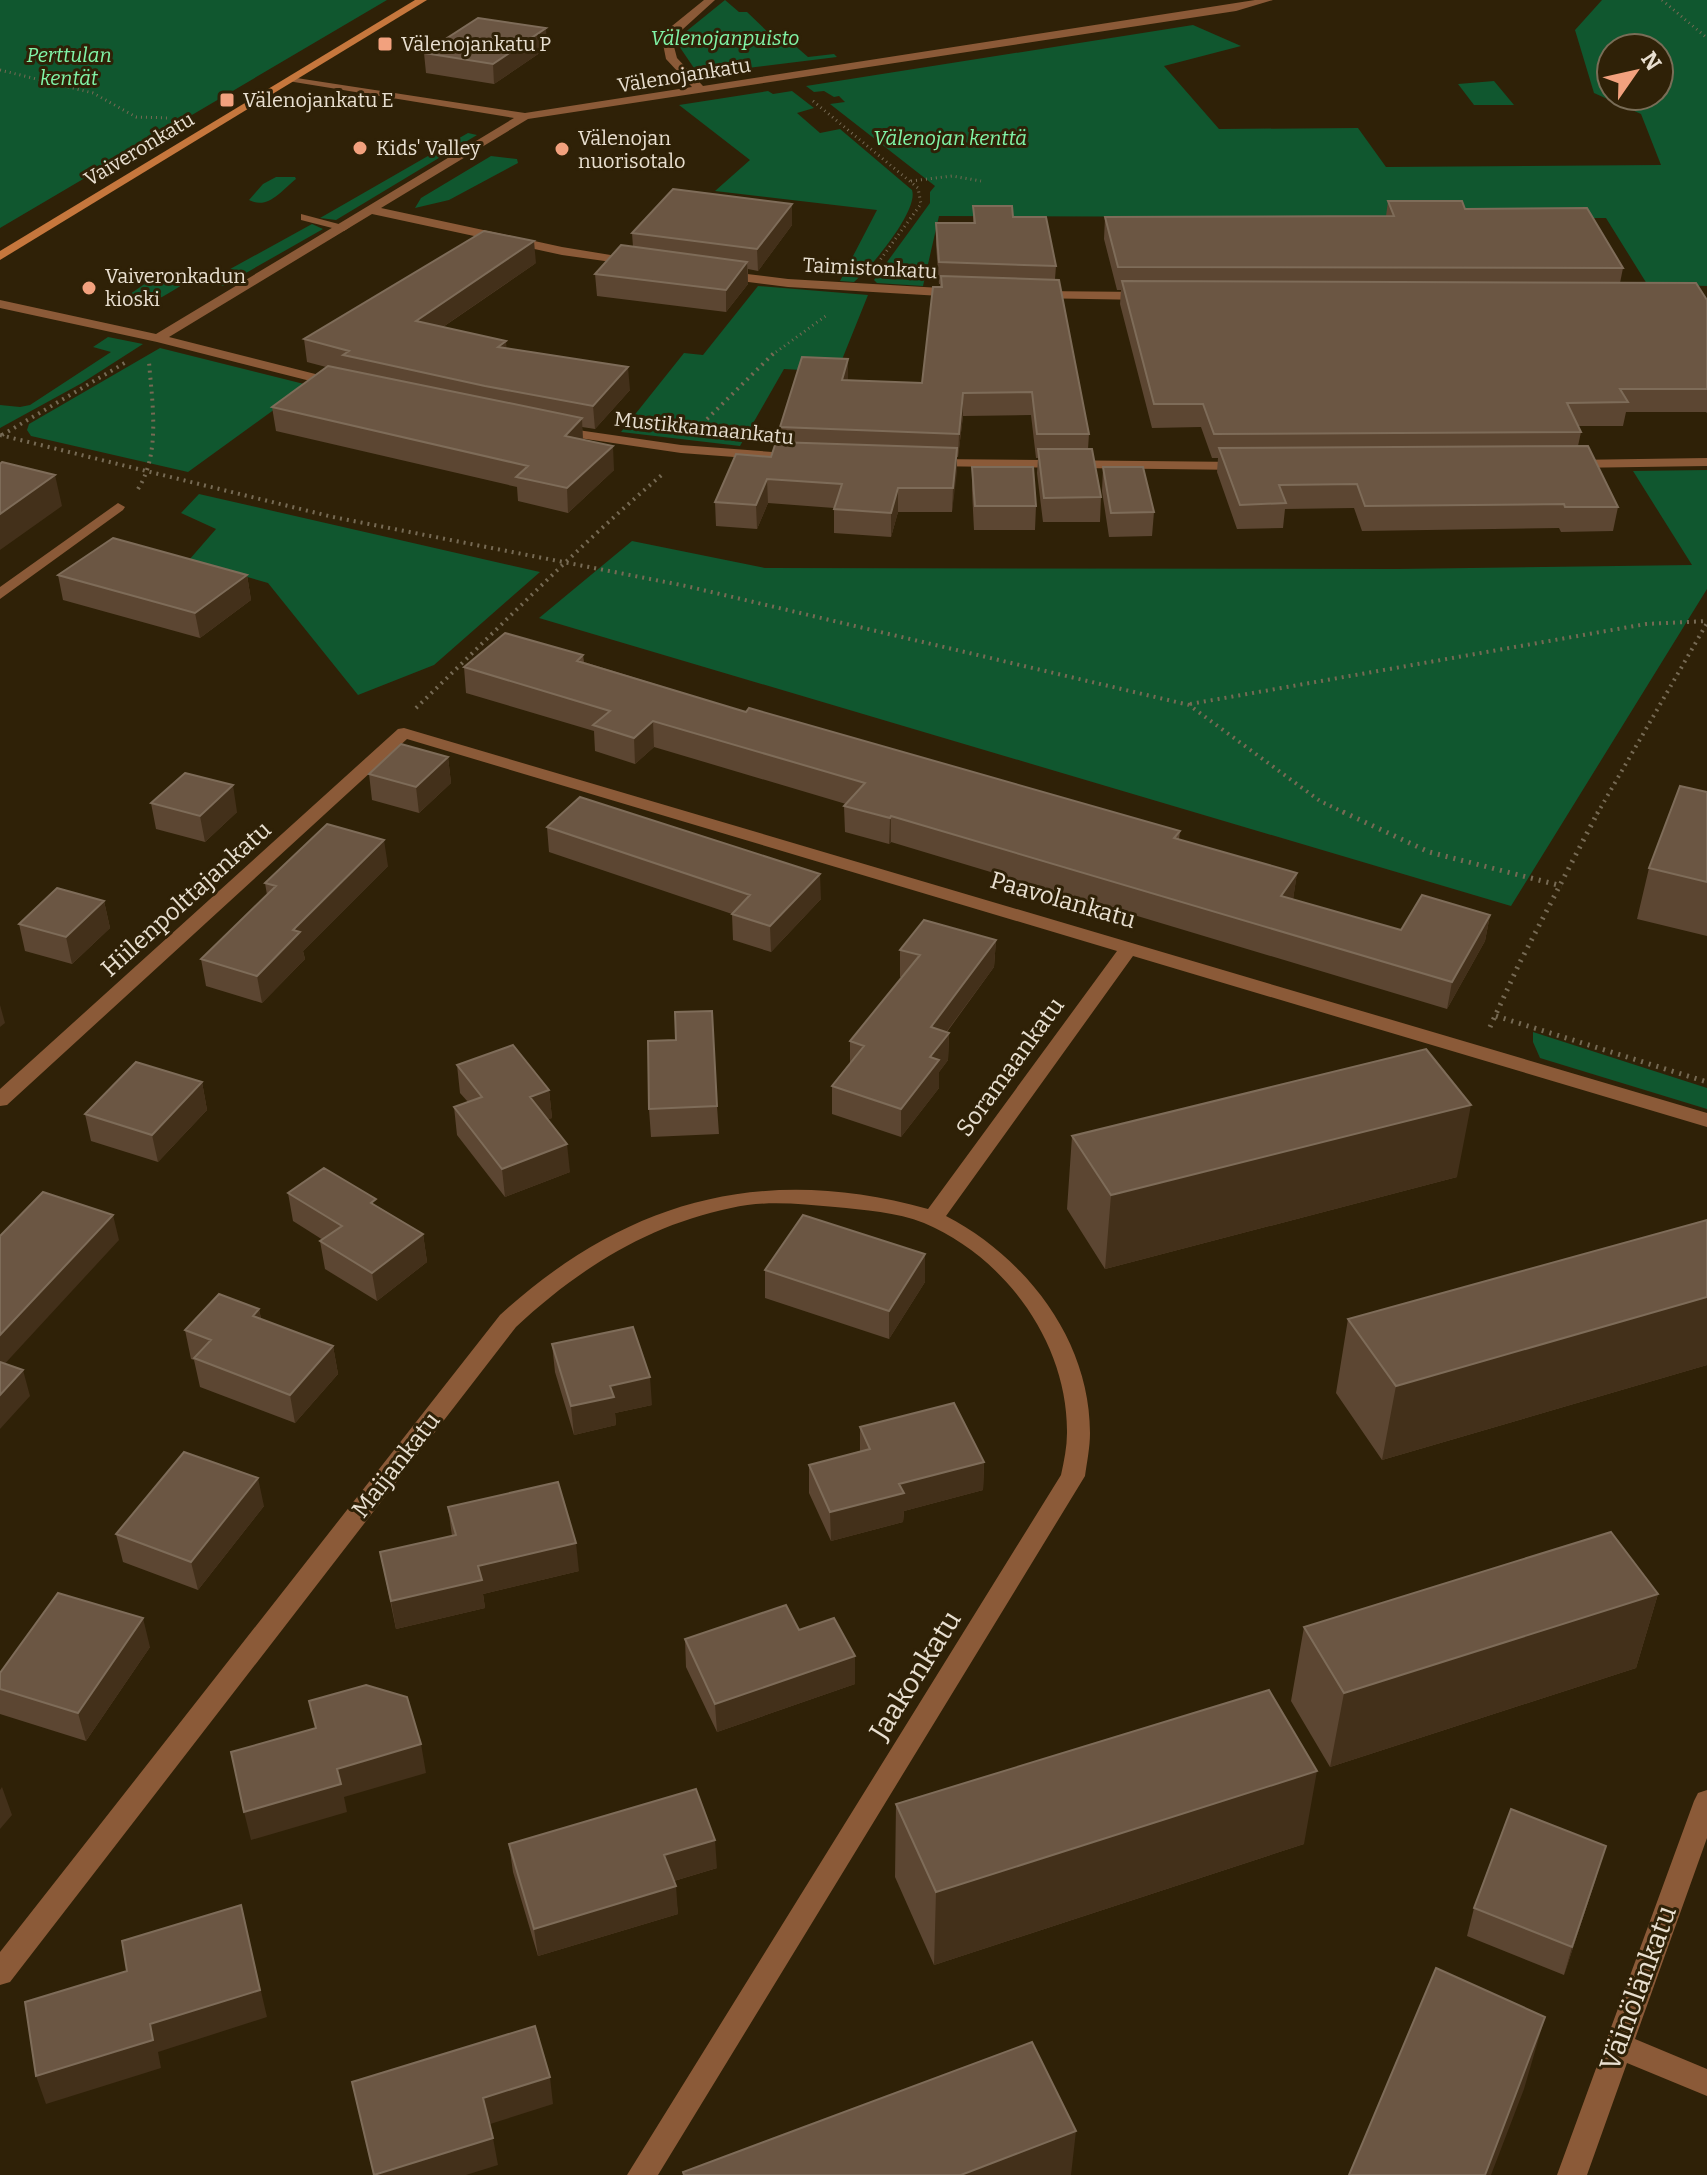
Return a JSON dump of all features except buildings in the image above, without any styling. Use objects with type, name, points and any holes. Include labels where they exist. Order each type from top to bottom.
[{"type":"main road","name":"Vaiveronkatu","points":[[0,256],[422,0]]},
{"type":"street","points":[[701,90],[672,59],[667,39],[671,32],[710,0]]},
{"type":"street","name":"Välenojankatu","points":[[294,79],[525,116],[1236,8],[1268,0]]},
{"type":"street","points":[[153,344],[525,116]]},
{"type":"street","points":[[373,210],[562,251],[649,265]]},
{"type":"street","points":[[305,217],[344,227]]},
{"type":"street","name":"Taimistonkatu","points":[[709,273],[860,289],[970,294]]},
{"type":"street","points":[[1017,295],[1158,296]]},
{"type":"street","points":[[0,304],[153,344],[359,389]]},
{"type":"street","name":"Mustikkamaankatu","points":[[544,429],[681,449],[818,459]]},
{"type":"street","points":[[1552,464],[1707,462]]},
{"type":"street","points":[[910,463],[1254,466]]},
{"type":"street","points":[[0,594],[118,507]]},
{"type":"street","name":"Paavolankatu","points":[[404,733],[1707,1120]]},
{"type":"street","name":"Hiilenpolttajankatu","points":[[0,1100],[404,733]]},
{"type":"street","name":"Soramaankatu","points":[[933,1218],[1130,947]]},
{"type":"street","name":"Maijankatu","points":[[0,1973],[508,1321],[543,1287],[593,1252],[657,1221],[732,1200],[792,1196],[860,1203],[933,1218]]},
{"type":"street","name":"Jaakonkatu","points":[[642,2175],[1073,1476],[1079,1432],[1072,1383],[1058,1340],[1038,1303],[993,1256],[933,1218]]},
{"type":"street","name":"Väinölänkatu","points":[[1572,2175],[1707,1801]]},
{"type":"street","points":[[1617,2045],[1707,2083]]},
{"type":"path","points":[[1662,0],[1707,38]]},
{"type":"path","points":[[0,70],[93,93],[136,117],[175,118]]},
{"type":"path","points":[[404,733],[409,715],[568,563],[604,524],[661,477],[681,449],[781,346],[860,289],[921,204],[918,188],[911,181],[785,78]]},
{"type":"path","points":[[911,181],[952,176],[981,181]]},
{"type":"path","points":[[1,436],[153,344]]},
{"type":"path","points":[[148,469],[153,344]]},
{"type":"path","points":[[1,436],[148,469],[333,517],[686,586],[1189,705],[1320,801],[1429,852],[1562,886]]},
{"type":"path","points":[[1189,705],[1646,624],[1707,622]]},
{"type":"path","points":[[1476,1051],[1612,786],[1707,622]]},
{"type":"path","points":[[1496,1016],[1707,1082]]},
{"type":"green space","name":"Perttulan kentät","points":[[0,0],[387,0],[0,228]]},
{"type":"green space","name":"Välenojanpuisto","points":[[725,0],[739,12],[747,12],[774,38],[785,37],[808,57],[834,54],[837,57],[698,74],[679,46],[683,34]]},
{"type":"green space","name":"Välenojan kenttä","points":[[1602,0],[1707,0],[1707,286],[1647,284],[1606,218],[939,216],[923,286],[877,283],[874,280],[930,203],[930,192],[935,186],[830,104],[845,102],[839,96],[834,97],[824,91],[814,92],[806,86],[1193,25],[1241,46],[1164,66],[1219,129],[1358,128],[1386,167],[1661,165],[1641,114],[1637,112],[1675,112],[1675,32],[1595,32],[1594,93],[1575,30]]},
{"type":"green space","points":[[1494,81],[1514,105],[1474,105],[1458,84]]},
{"type":"green space","points":[[768,91],[773,94],[792,91],[814,108],[797,113],[820,133],[840,129],[912,190],[912,199],[901,224],[882,252],[854,282],[840,281],[877,210],[715,191],[750,160],[679,105]]},
{"type":"green space","points":[[468,133],[477,135],[336,220],[320,218]]},
{"type":"green space","points":[[491,156],[517,159],[518,163],[449,200],[415,208],[421,198]]},
{"type":"green space","points":[[276,177],[296,179],[268,201],[249,200],[263,184]]},
{"type":"green space","points":[[312,224],[323,229],[223,286],[203,284]]},
{"type":"green space","points":[[126,273],[182,285],[151,302],[136,305],[117,303],[146,283],[119,277]]},
{"type":"green space","points":[[758,286],[868,295],[837,372],[784,369],[740,446],[621,432],[684,353],[703,355]]},
{"type":"green space","points":[[108,337],[143,344],[82,383],[0,428],[0,405],[30,405],[111,352],[93,347]]},
{"type":"green space","points":[[160,348],[308,385],[188,472],[31,436],[27,430],[29,424]]},
{"type":"green space","points":[[1707,470],[1707,589],[1511,906],[539,618],[632,541],[765,568],[1397,569],[1692,565],[1633,471]]},
{"type":"green space","points":[[199,494],[540,572],[434,665],[358,695],[268,583],[189,560],[216,529],[181,513]]},
{"type":"green space","points":[[1533,1032],[1707,1088],[1707,1109],[1540,1058],[1533,1042]]},
{"type":"place","name":"Välenojankatu P","points":[[385,44]]},
{"type":"place","name":"Välenojankatu E","points":[[227,100]]},
{"type":"place","name":"Kids' Valley","points":[[360,148]]},
{"type":"place","name":"Välenojan nuorisotalo","points":[[562,149]]},
{"type":"place","name":"Vaiveronkadun kioski","points":[[89,288]]}]
